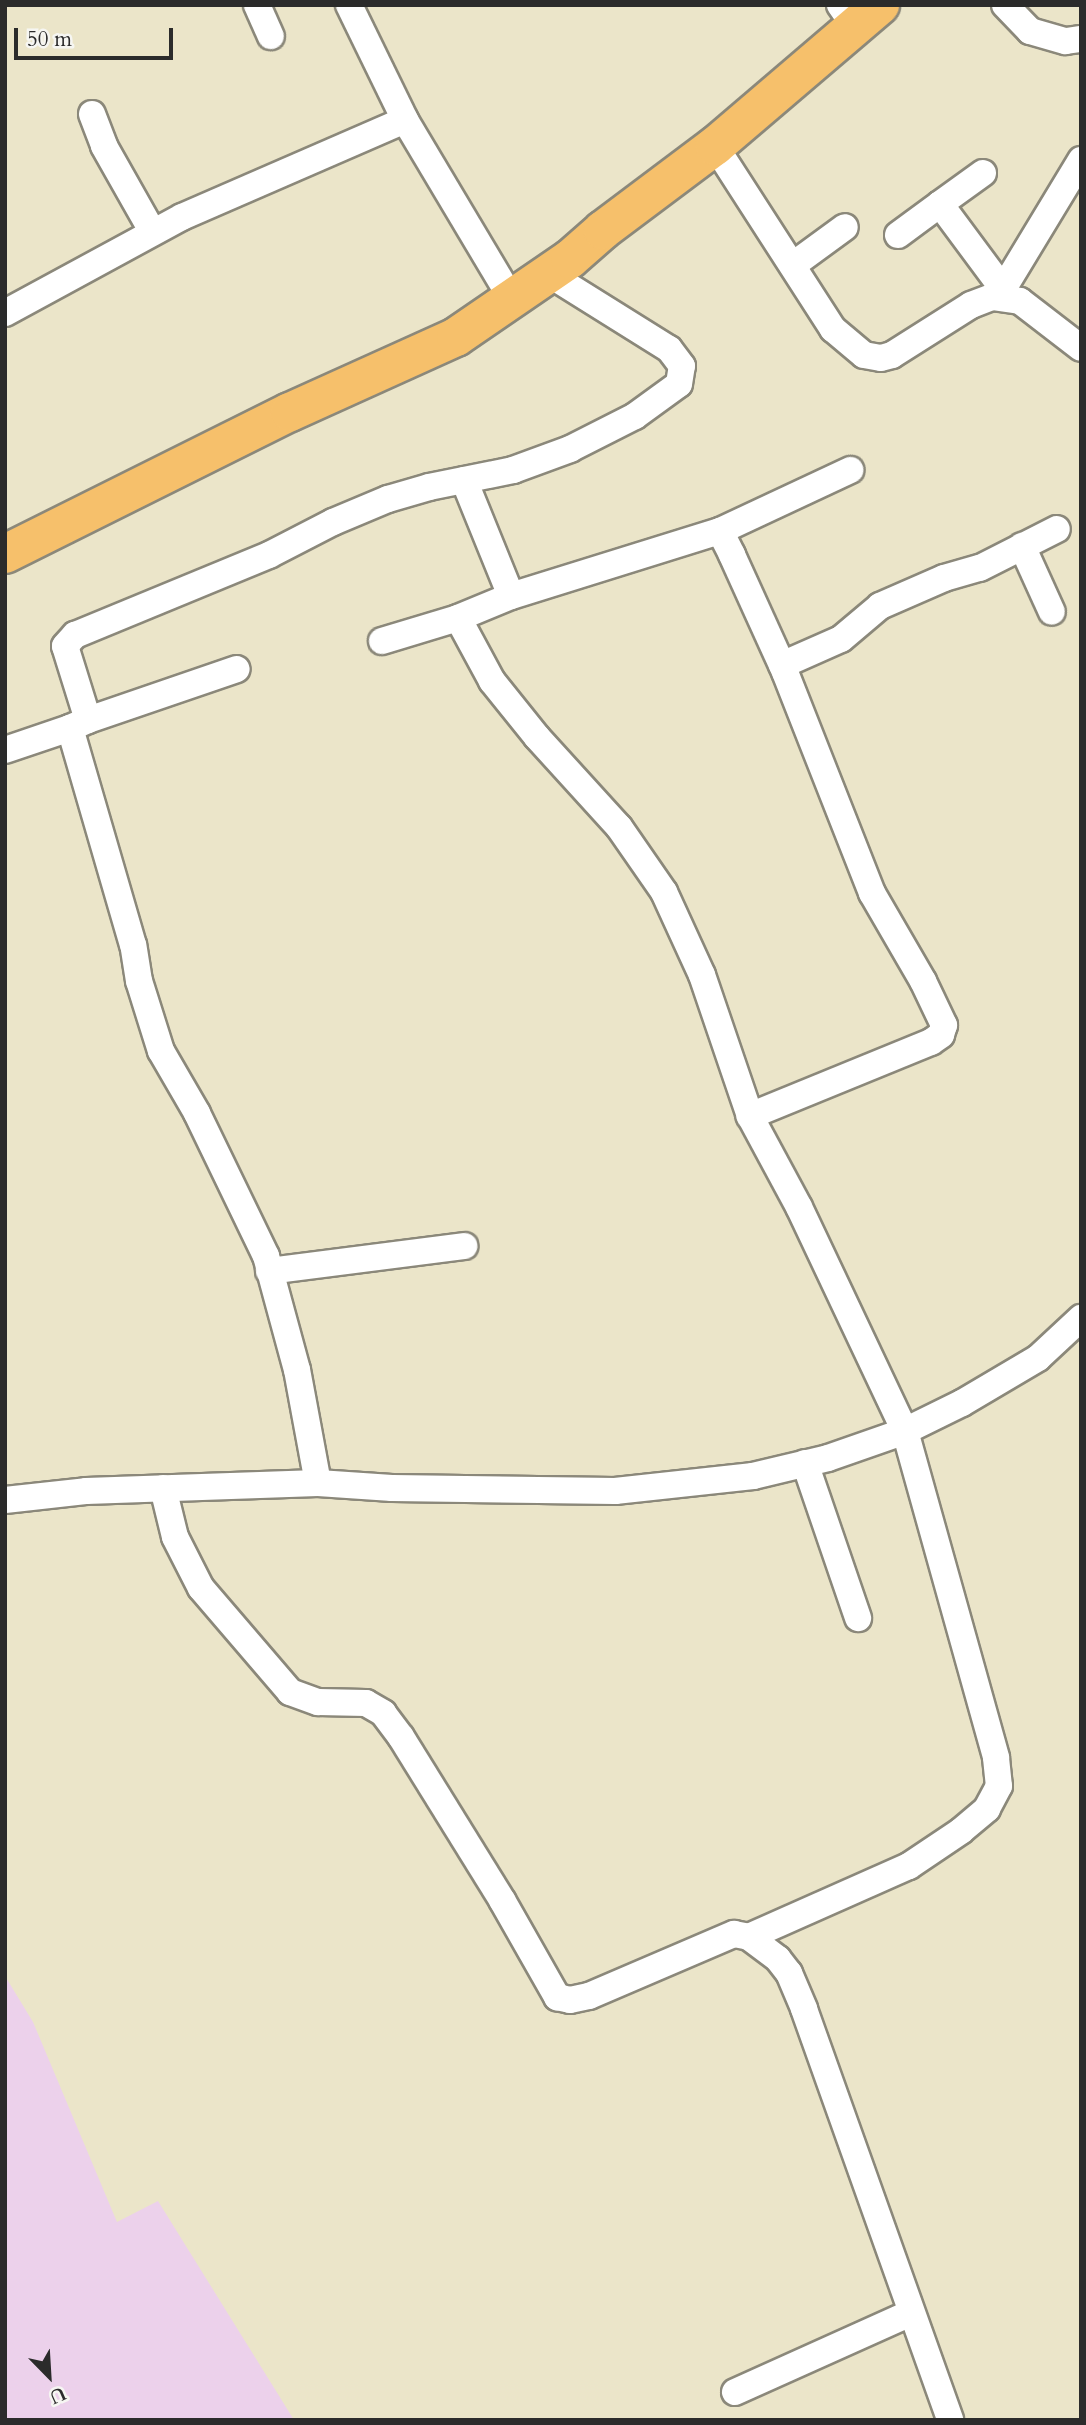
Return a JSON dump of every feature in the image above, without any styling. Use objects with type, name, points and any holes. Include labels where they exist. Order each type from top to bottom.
[{"type":"highway","points":[[5,554],[290,412],[456,337],[513,301],[715,146],[858,12]]},
{"type":"street","points":[[257,5],[271,36]]},
{"type":"street","points":[[349,5],[405,120],[513,301]]},
{"type":"street","points":[[1005,5],[1030,32],[1056,40],[1081,39]]},
{"type":"street","points":[[92,114],[104,146],[152,232]]},
{"type":"street","points":[[5,313],[152,232],[405,120]]},
{"type":"street","points":[[715,146],[833,329],[849,345],[872,357],[881,358],[901,349],[971,305],[1006,293],[1081,160]]},
{"type":"street","points":[[898,235],[983,173]]},
{"type":"street","points":[[940,204],[1006,293],[1038,312],[1081,348]]},
{"type":"street","points":[[793,265],[845,227]]},
{"type":"street","points":[[318,1483],[297,1370],[266,1256],[243,1203],[197,1113],[161,1051],[79,724],[65,653],[67,641],[75,635],[269,555],[333,522],[388,499],[513,470],[570,449],[635,416],[672,390],[682,378],[679,360],[669,349],[559,267]]},
{"type":"street","points":[[382,641],[458,618],[510,596],[720,531],[850,470]]},
{"type":"street","points":[[464,480],[510,596]]},
{"type":"street","points":[[782,665],[841,639],[880,606],[944,578],[979,568],[1057,529]]},
{"type":"street","points":[[720,531],[782,665],[872,893],[944,1025],[941,1035],[931,1042],[750,1116]]},
{"type":"street","points":[[1022,547],[1052,612]]},
{"type":"street","points":[[458,618],[492,681],[537,737],[619,827],[664,892],[702,975],[750,1116],[799,1207],[905,1431],[996,1758],[999,1786],[987,1809],[909,1866],[749,1937]]},
{"type":"street","points":[[5,750],[237,669]]},
{"type":"street","points":[[269,1271],[464,1245]]},
{"type":"street","points":[[5,1500],[163,1488],[318,1483],[392,1488],[615,1491],[753,1476],[805,1463],[905,1431],[962,1404],[1038,1358],[1081,1318]]},
{"type":"street","points":[[805,1463],[858,1618]]},
{"type":"street","points":[[163,1488],[175,1537],[201,1588],[290,1692],[318,1702],[366,1703],[383,1713],[401,1737],[502,1900],[557,1997],[570,2000],[589,1996],[734,1934],[749,1937],[762,1944],[789,1973],[950,2420]]},
{"type":"street","points":[[735,2392],[911,2313]]},
{"type":"shaded area","points":[[5,1976],[33,2022],[117,2222],[158,2201],[294,2420],[5,2420]]}]
